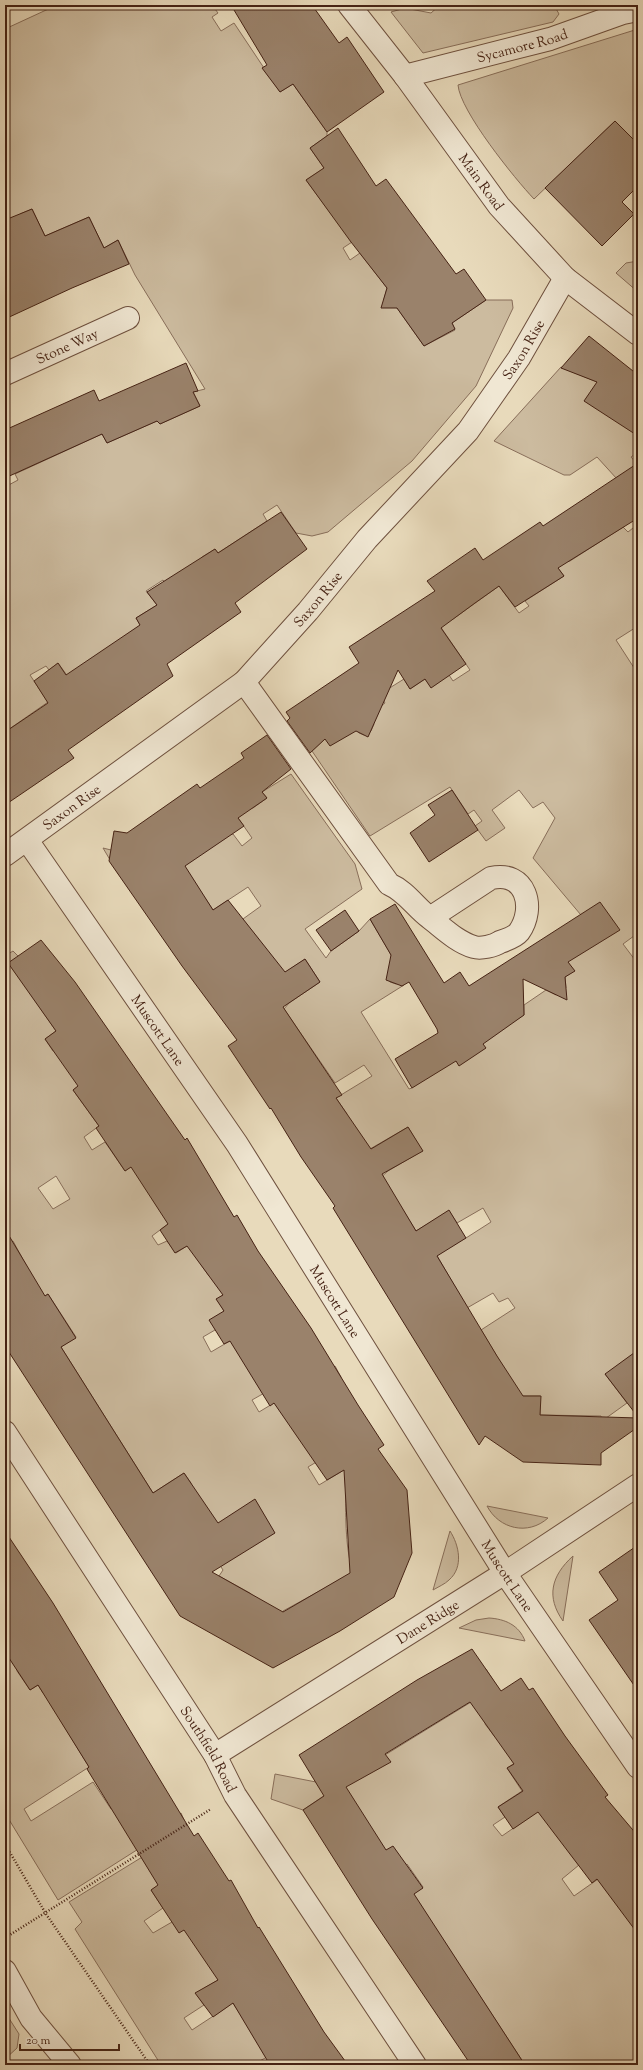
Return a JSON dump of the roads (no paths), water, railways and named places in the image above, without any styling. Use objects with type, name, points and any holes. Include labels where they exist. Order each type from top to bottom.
[{"type":"street","name":"Main Road","points":[[349,5],[405,76],[499,206],[565,278],[638,334]]},
{"type":"street","name":"Sycamore Road","points":[[405,76],[550,39],[627,10]]},
{"type":"street","name":"Saxon Rise","points":[[5,855],[244,682],[308,611],[366,539],[468,431],[519,358],[541,323],[565,278]]},
{"type":"street","name":"Stone Way","points":[[5,374],[128,318]]},
{"type":"street","points":[[244,682],[388,884],[399,889],[411,899],[419,911],[430,918]]},
{"type":"street","name":"Muscott Lane","points":[[27,840],[237,1144],[504,1573],[638,1766]]},
{"type":"street","name":"Southfield Road","points":[[5,1432],[215,1755],[235,1795],[415,2065]]},
{"type":"street","name":"Dane Ridge","points":[[215,1755],[504,1573],[638,1485]]},
{"type":"street","points":[[5,1971],[31,2018],[70,2065]]}]
